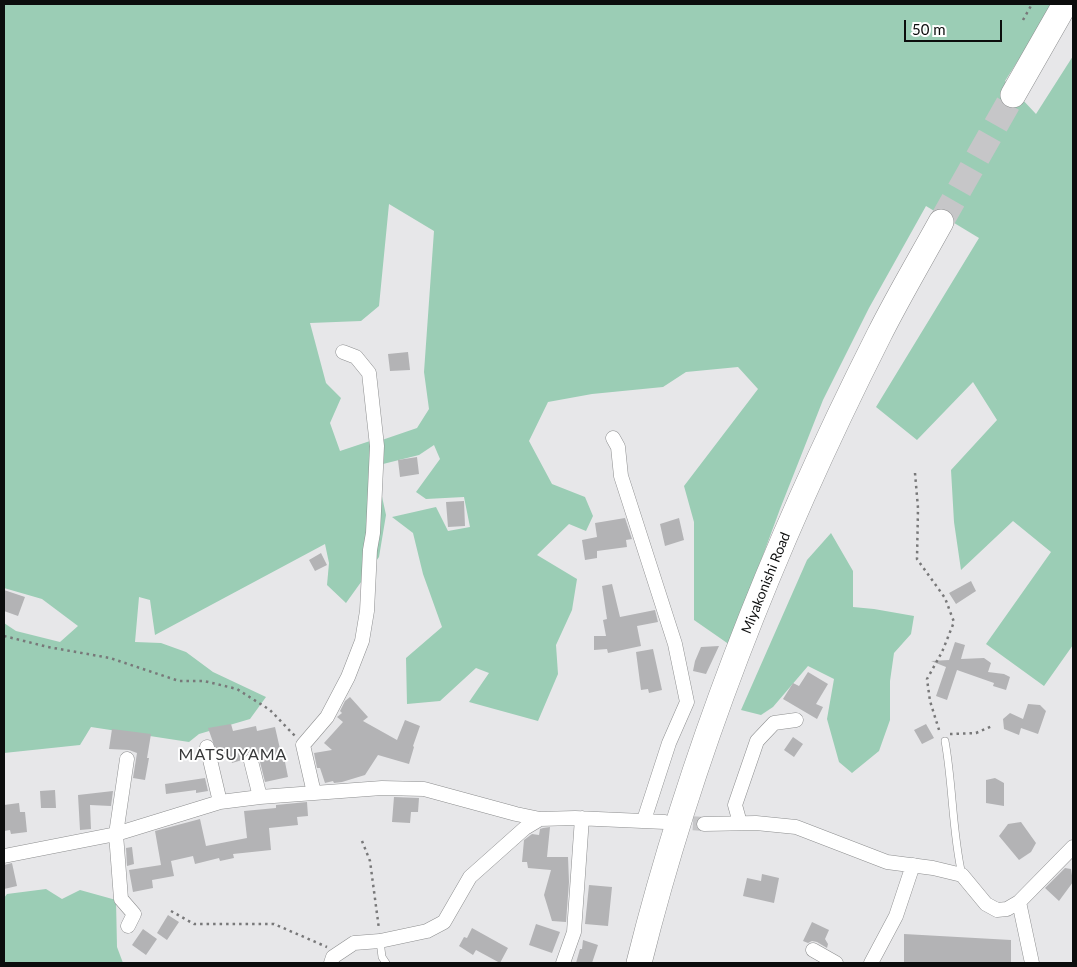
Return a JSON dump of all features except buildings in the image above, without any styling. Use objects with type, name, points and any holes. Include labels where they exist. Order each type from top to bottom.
[{"type":"highway","points":[[1065,4],[1018,98],[1073,18]]},
{"type":"highway","name":"Miyakonishi Road","points":[[639,963],[655,898],[701,752],[756,604],[799,505],[871,352],[946,224],[855,417],[770,609],[713,757],[668,904],[654,963]]},
{"type":"street","points":[[314,793],[303,745],[328,717],[348,677],[362,641],[367,611],[370,550],[373,533],[377,446],[369,373],[356,357],[343,352]]},
{"type":"street","points":[[613,438],[618,448],[621,476],[675,644],[687,702],[670,743],[644,820]]},
{"type":"street","points":[[740,823],[735,805],[756,742],[774,723],[796,720]]},
{"type":"street","points":[[207,747],[220,802]]},
{"type":"street","points":[[128,759],[116,834],[121,899],[134,914],[128,926]]},
{"type":"street","points":[[250,761],[260,797]]},
{"type":"street","points":[[4,856],[116,834],[220,802],[260,797],[382,788],[424,789],[540,819],[582,818],[665,822]]},
{"type":"street","points":[[563,963],[574,932],[582,818]]},
{"type":"street","points":[[335,958],[354,943],[427,931],[444,922],[470,877],[525,828],[540,819]]},
{"type":"street","points":[[704,824],[756,823],[796,827],[887,862],[933,868],[962,875],[986,904],[998,910],[1007,909],[1019,902],[1073,847]]},
{"type":"street","points":[[871,963],[896,916],[913,865]]},
{"type":"street","points":[[1019,902],[1032,963]]},
{"type":"street","points":[[813,950],[836,963]]},
{"type":"lane","points":[[945,741],[950,770],[958,857],[962,875]]},
{"type":"lane","points":[[380,940],[382,957],[386,963]]},
{"type":"path","points":[[1023,20],[1032,4]]},
{"type":"path","points":[[915,472],[918,508],[917,560],[945,598],[954,622],[942,652],[927,680],[939,731],[945,741],[950,734],[976,733],[992,726]]},
{"type":"path","points":[[4,636],[48,647],[110,658],[179,681],[204,681],[237,689],[270,710],[303,745]]},
{"type":"path","points":[[362,841],[370,861],[379,920],[380,940]]},
{"type":"path","points":[[171,911],[194,924],[274,924],[335,958]]},
{"type":"green space","points":[[4,4],[1054,4],[1005,81],[1036,114],[1073,56],[1073,645],[1044,686],[986,644],[1051,552],[1013,521],[961,570],[954,522],[951,470],[997,420],[973,382],[917,440],[876,407],[979,238],[926,206],[869,308],[823,400],[780,509],[730,645],[694,620],[694,522],[684,486],[758,389],[738,367],[686,372],[663,387],[592,394],[548,402],[529,441],[552,484],[585,497],[593,516],[586,531],[569,524],[537,555],[577,579],[572,610],[556,645],[558,674],[538,721],[469,702],[489,673],[476,668],[440,701],[407,704],[406,658],[442,627],[423,574],[413,533],[392,517],[436,507],[448,531],[470,527],[464,497],[426,499],[416,492],[440,459],[434,445],[419,455],[383,464],[382,440],[417,428],[429,409],[424,372],[434,231],[389,204],[379,306],[361,321],[310,323],[326,383],[341,398],[330,423],[340,451],[370,441],[386,515],[379,557],[346,603],[327,585],[329,563],[325,544],[155,635],[150,600],[139,597],[135,642],[161,643],[186,652],[213,672],[266,697],[250,719],[199,734],[189,742],[91,727],[80,745],[4,753],[4,623],[16,631],[60,642],[78,626],[42,599],[4,588]]},
{"type":"green space","points":[[831,533],[853,571],[853,607],[914,616],[911,634],[894,653],[890,681],[890,720],[879,751],[852,773],[839,762],[827,719],[834,679],[808,666],[773,707],[761,715],[741,710],[807,560]]},
{"type":"green space","points":[[46,889],[62,899],[80,890],[116,900],[117,947],[123,963],[4,963],[4,898],[7,894]]},
{"type":"tunnel","points":[[941,222],[1013,95]]},
{"type":"tunnel","points":[[672,822],[704,824]]},
{"type":"district","name":"MATSUYAMA","points":[[233,755]]}]
